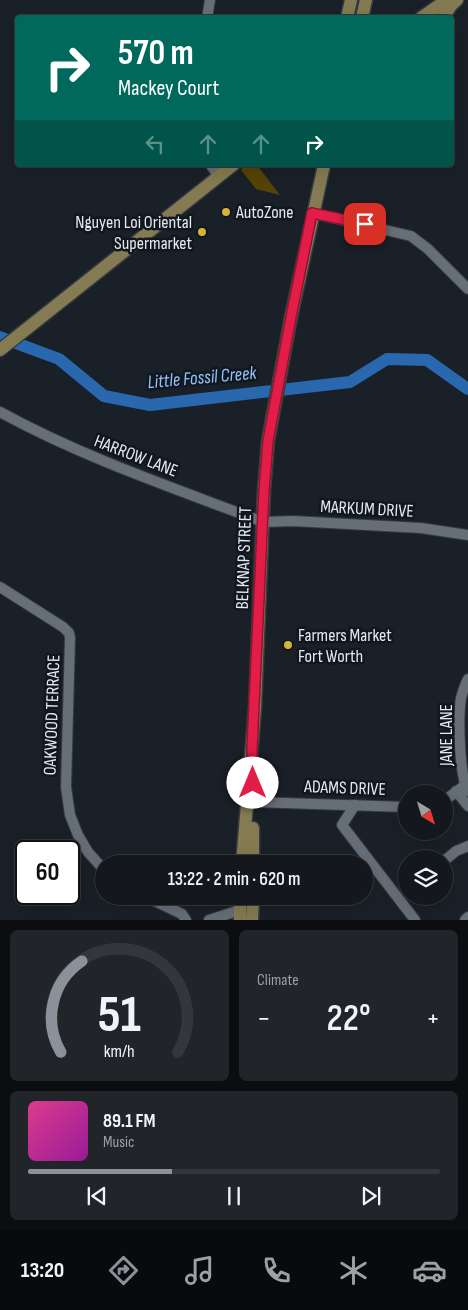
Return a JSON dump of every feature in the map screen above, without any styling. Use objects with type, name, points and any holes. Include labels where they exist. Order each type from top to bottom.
[{"type":"main road","points":[[348,15],[351,0]]},
{"type":"main road","points":[[363,15],[366,0]]},
{"type":"main road","points":[[425,15],[438,6],[454,3]]},
{"type":"main road","points":[[446,15],[454,3]]},
{"type":"main road","points":[[0,350],[230,167]]},
{"type":"main road","name":"BELKNAP STREET","points":[[243,855],[252,748],[264,490],[273,409],[312,213],[324,167]]},
{"type":"main road","points":[[318,189],[330,167]]},
{"type":"main road","name":"BELKNAP STREET","points":[[252,748],[253,855]]},
{"type":"main road","points":[[252,905],[252,920]]},
{"type":"street","points":[[208,15],[210,0]]},
{"type":"street","points":[[212,167],[218,176]]},
{"type":"street","points":[[312,213],[412,236],[428,249],[468,289]]},
{"type":"street","name":"HARROW LANE","points":[[0,412],[38,433],[79,452],[263,522]]},
{"type":"street","name":"MARKUM DRIVE","points":[[263,522],[293,521],[421,528],[468,535]]},
{"type":"street","name":"OAKWOOD TERRACE","points":[[0,587],[63,627],[70,638],[66,787],[70,816],[78,835],[95,860]]},
{"type":"street","name":"JANE LANE","points":[[462,790],[461,699],[468,679]]},
{"type":"street","points":[[462,790],[468,806]]},
{"type":"street","name":"ADAMS DRIVE","points":[[253,802],[398,807]]},
{"type":"street","points":[[355,805],[342,825],[415,920]]},
{"type":"street","points":[[453,854],[468,846]]},
{"type":"street","points":[[163,905],[182,914],[186,920]]},
{"type":"street","points":[[208,920],[240,915]]},
{"type":"shaded area","points":[[243,167],[259,167],[280,195],[256,189],[241,170]]},
{"type":"waterway","name":"Little Fossil Creek","points":[[0,337],[59,359],[104,396],[150,405],[350,382],[387,359],[427,360],[468,389]]},
{"type":"place","name":"AutoZone","points":[[226,212]]},
{"type":"place","name":"Nguyen Loi Oriental Supermarket","points":[[202,232]]},
{"type":"place","name":"Farmers Market Fort Worth","points":[[288,645]]},
{"type":"route","points":[[253,783],[252,748],[264,490],[268,441],[291,317],[312,213],[365,224]]}]
